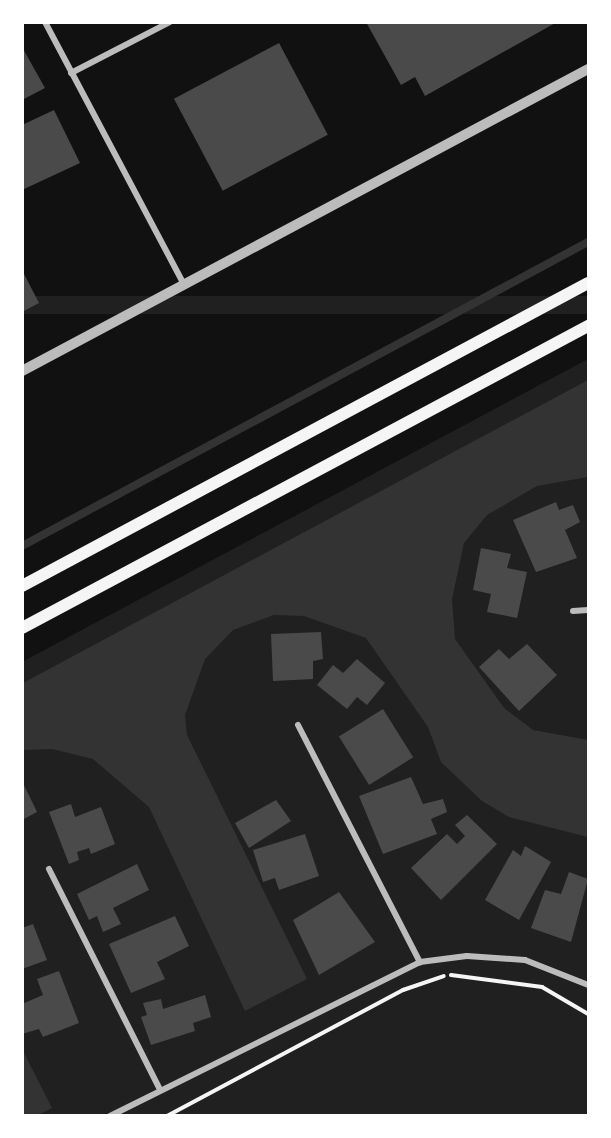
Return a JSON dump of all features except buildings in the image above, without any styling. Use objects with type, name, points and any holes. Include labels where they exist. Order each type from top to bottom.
[{"type":"main road","points":[[22,586],[588,283]]},
{"type":"main road","points":[[22,628],[588,326]]},
{"type":"street","points":[[45,22],[184,285]]},
{"type":"street","points":[[71,74],[170,22]]},
{"type":"street","points":[[22,371],[588,69]]},
{"type":"street","points":[[573,611],[588,610]]},
{"type":"street","points":[[298,725],[420,962]]},
{"type":"street","points":[[49,869],[160,1090]]},
{"type":"street","points":[[110,1116],[420,962],[467,956],[525,960],[588,985]]},
{"type":"path","points":[[167,1116],[403,990],[447,975],[542,987],[588,1014]]},
{"type":"shaded area","points":[[22,296],[588,296],[588,314],[22,314]]},
{"type":"shaded area","points":[[588,359],[588,1115],[23,1115],[22,662]]},
{"type":"shaded area","points":[[588,380],[588,477],[537,486],[487,515],[464,543],[452,599],[455,639],[504,708],[533,730],[588,740],[588,837],[509,817],[482,801],[441,762],[428,727],[366,638],[304,616],[274,615],[233,630],[205,659],[185,715],[187,735],[307,979],[245,1011],[149,807],[93,759],[52,749],[23,750],[23,683]]},
{"type":"shaded area","points":[[23,1051],[52,1108],[38,1115],[23,1115]]},
{"type":"waterway","points":[[22,546],[588,242]]}]
